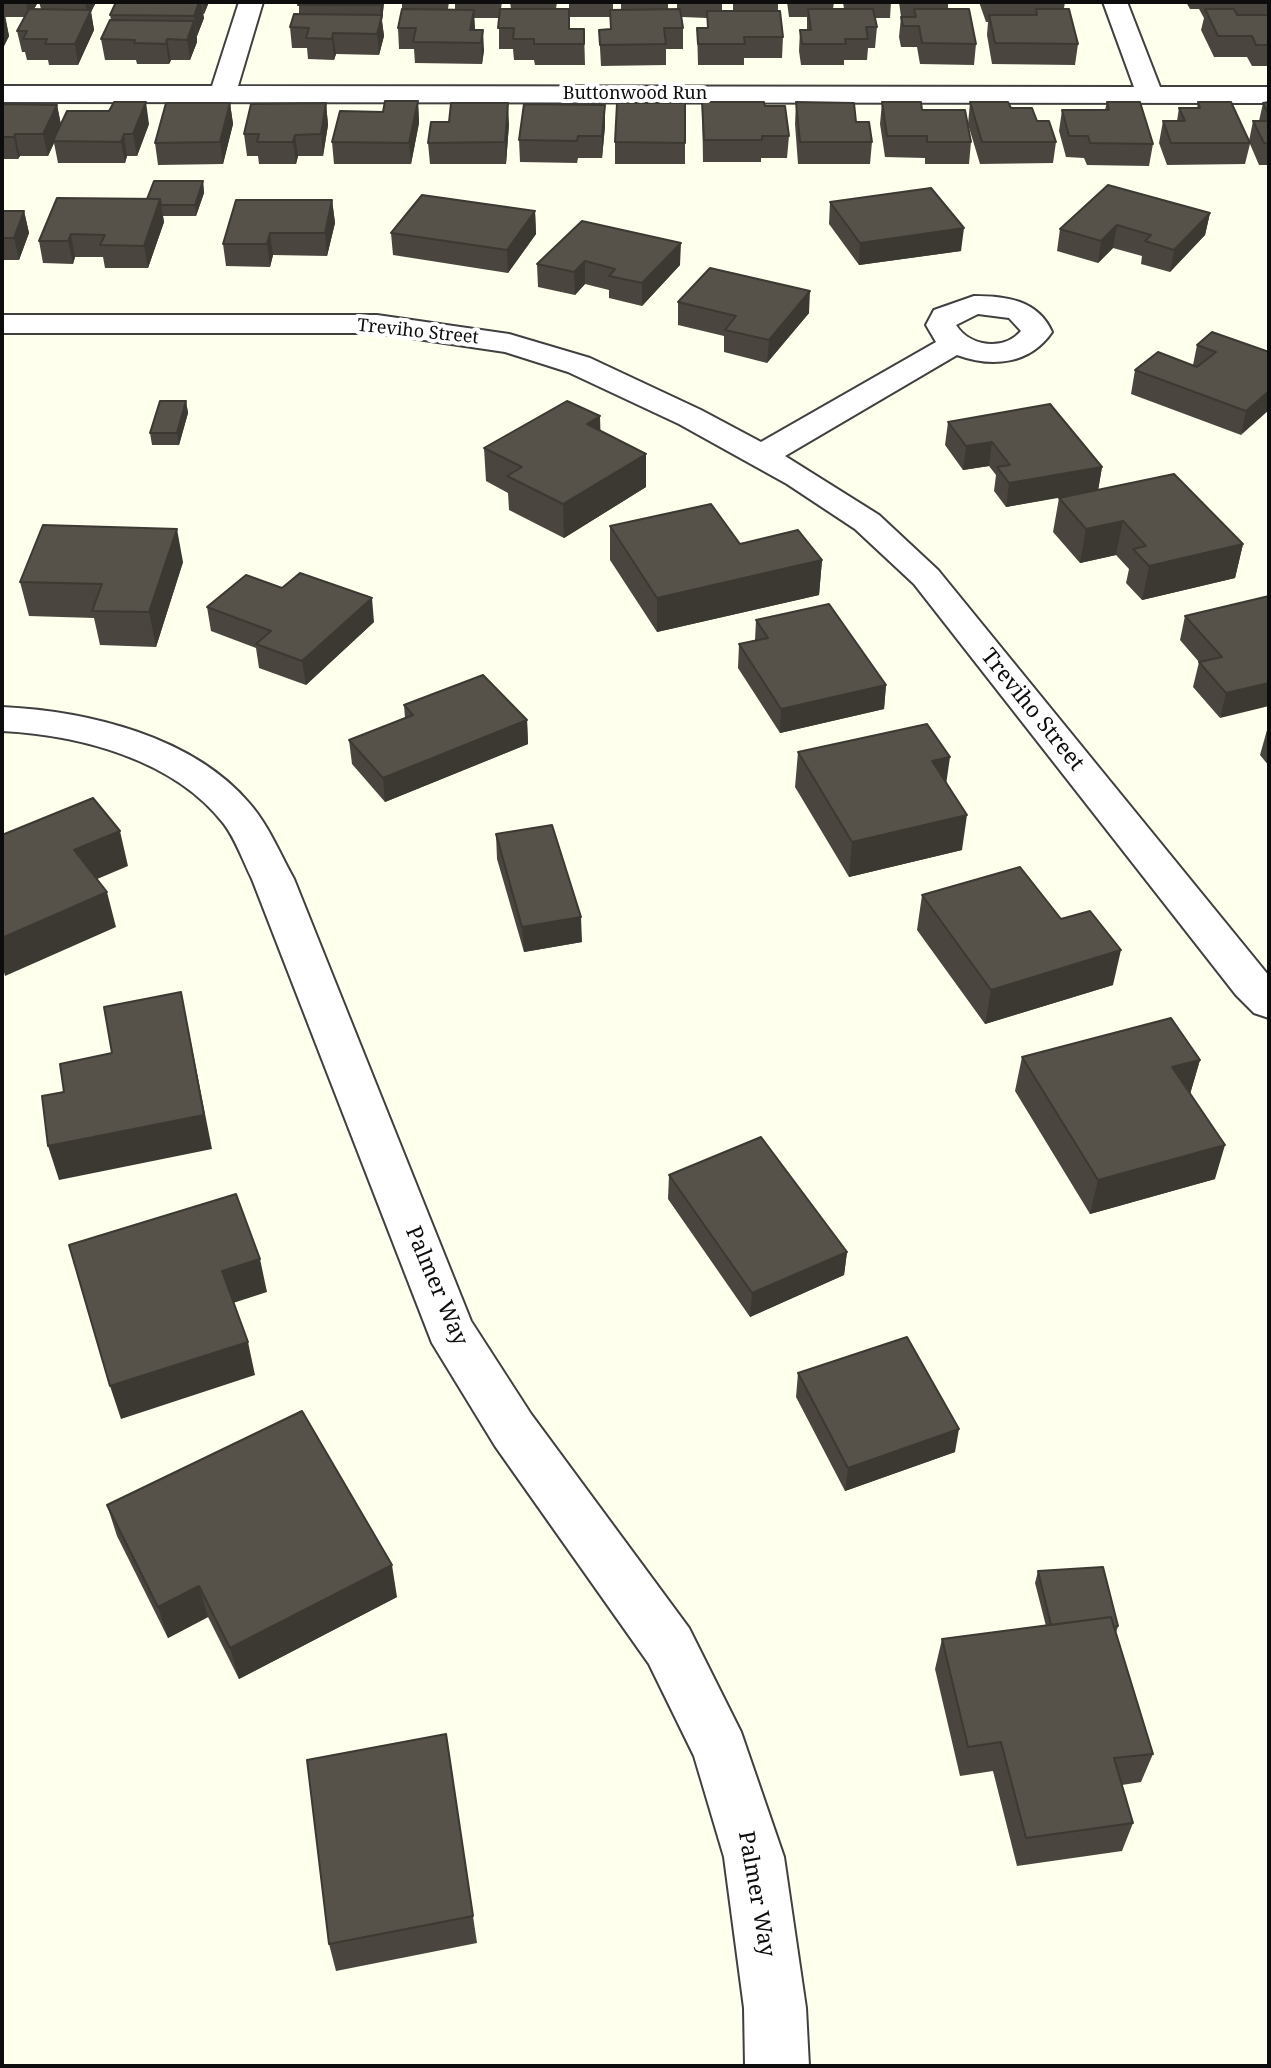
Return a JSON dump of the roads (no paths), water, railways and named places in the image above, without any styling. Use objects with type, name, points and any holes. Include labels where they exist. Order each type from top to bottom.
[{"type":"street","points":[[223,94],[251,2]]},
{"type":"street","points":[[1115,2],[1150,95]]},
{"type":"street","name":"Buttonwood Run","points":[[2,94],[1269,95]]},
{"type":"street","name":"Treviho Street","points":[[2,324],[377,324],[469,336],[509,343],[579,365],[690,417],[799,477],[867,522],[926,577],[1251,984],[1269,1002]]},
{"type":"street","points":[[761,456],[955,344]]},
{"type":"street","name":"Palmer Way","points":[[2,719],[27,719],[101,734],[170,760],[234,810],[273,879],[450,1329],[513,1430],[669,1646],[721,1751],[754,1857],[775,2008],[777,2066]]}]
